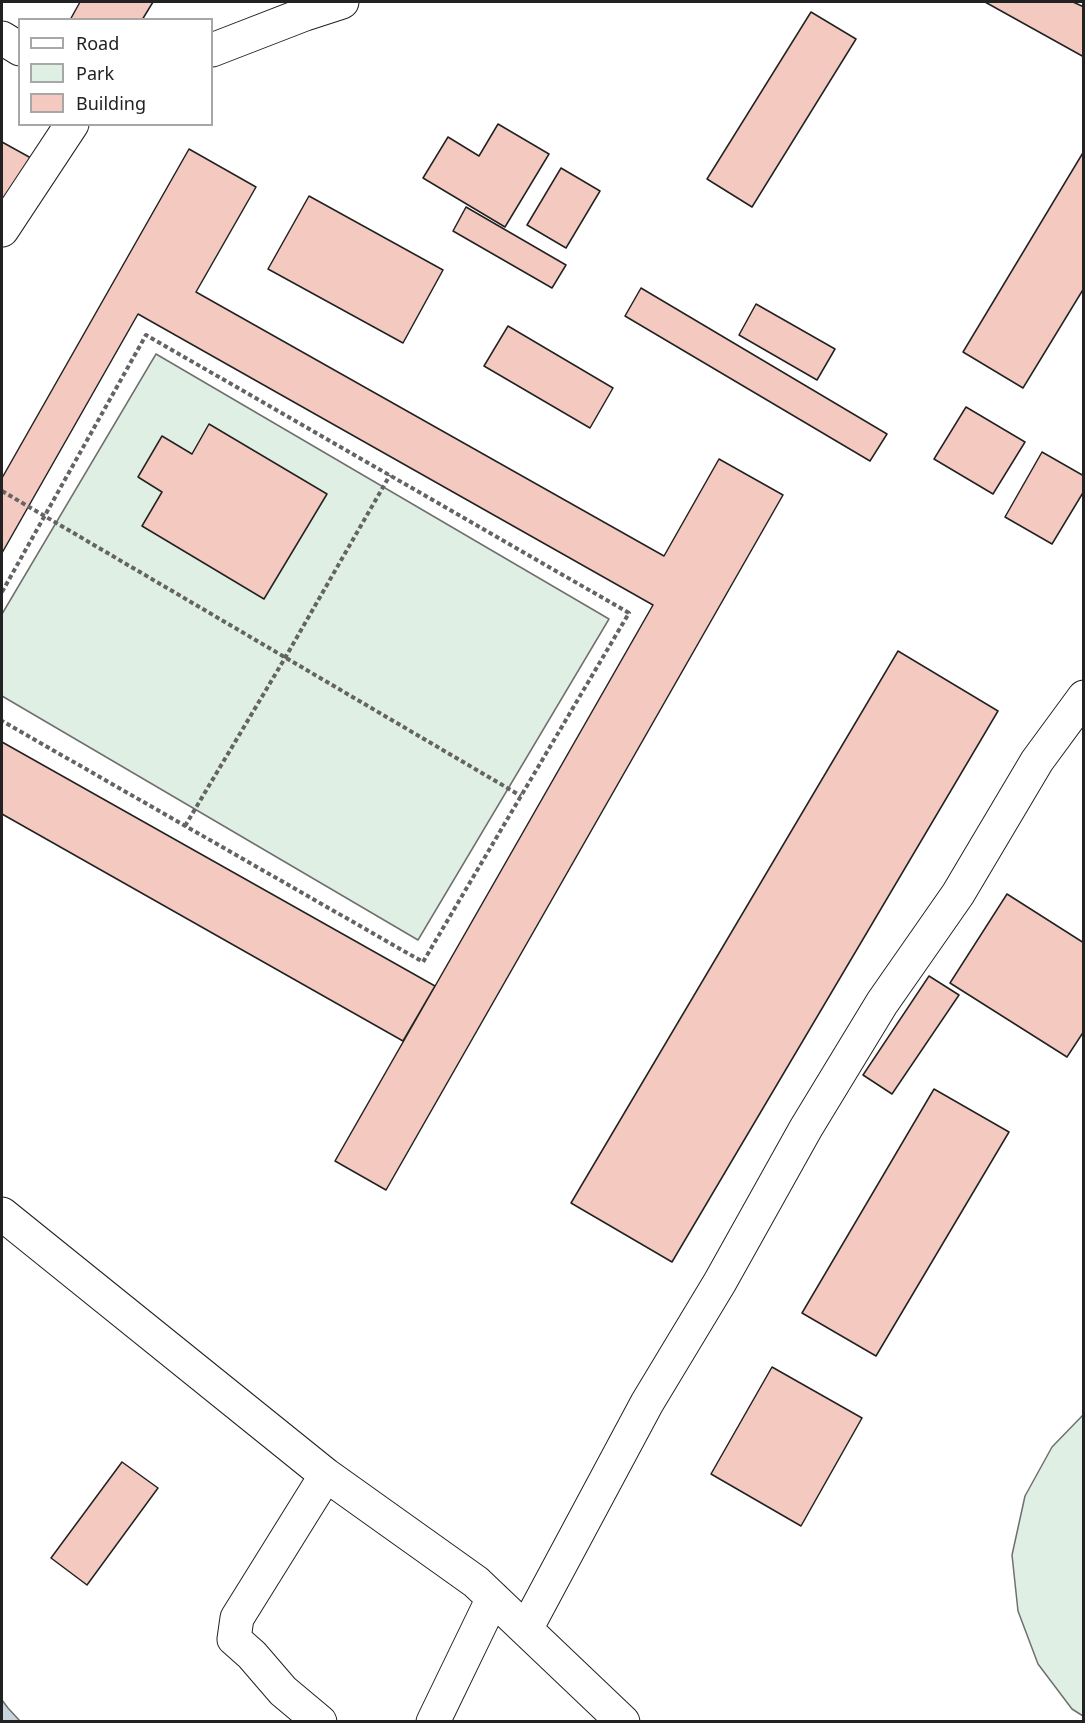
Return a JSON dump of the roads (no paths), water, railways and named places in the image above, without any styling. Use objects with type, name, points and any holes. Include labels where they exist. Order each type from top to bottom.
[{"type":"street","points":[[213,50],[342,2]]},
{"type":"street","points":[[2,38],[18,48]]},
{"type":"street","points":[[2,230],[71,126]]},
{"type":"street","points":[[526,1629],[647,1403],[720,1281],[812,1119],[882,1003],[958,894],[1037,761],[1083,697]]},
{"type":"street","points":[[2,1214],[326,1475],[476,1582],[623,1722]]},
{"type":"street","points":[[320,1722],[283,1691],[252,1655],[234,1639],[237,1618],[326,1475]]},
{"type":"street","points":[[433,1722],[493,1598]]}]
